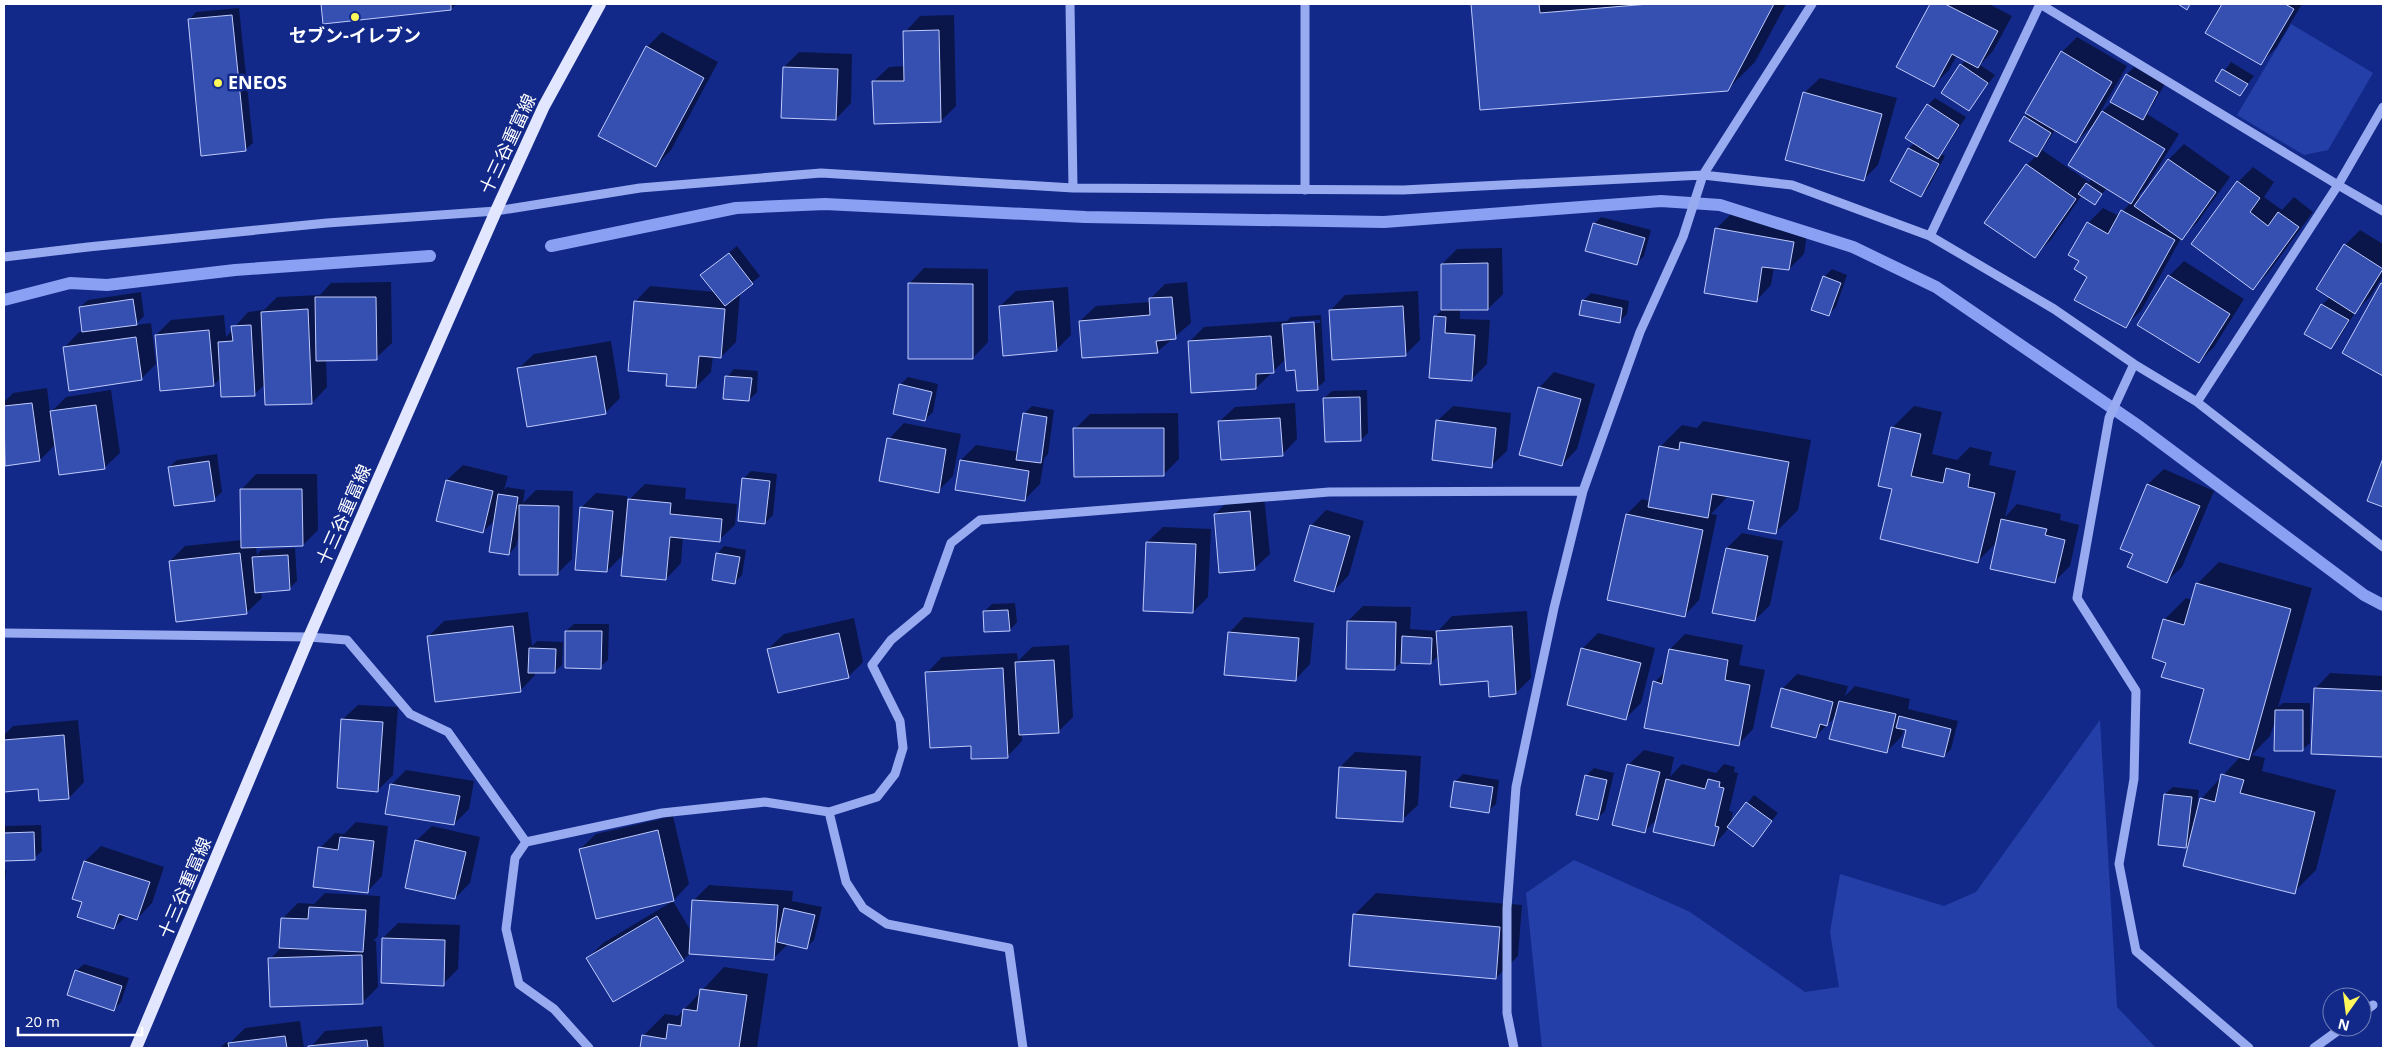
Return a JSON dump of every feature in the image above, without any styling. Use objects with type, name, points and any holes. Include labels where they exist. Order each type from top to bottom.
[{"type":"main road","name":"十三谷重富線","points":[[136,1048],[309,637],[496,212],[544,106],[600,4]]},
{"type":"street","points":[[1070,4],[1073,188]]},
{"type":"street","points":[[1305,190],[1306,4]]},
{"type":"street","points":[[1514,1048],[1507,1013],[1507,908],[1516,787],[1554,608],[1583,491],[1640,332],[1683,237],[1704,175],[1812,4]]},
{"type":"street","points":[[1930,236],[2040,4],[2383,211]]},
{"type":"street","points":[[2197,402],[2338,185],[2383,107]]},
{"type":"street","points":[[4,257],[88,246],[327,222],[496,212],[640,188],[821,173],[1073,188],[1403,190],[1704,175],[1792,185],[1930,236],[2054,309],[2134,364],[2197,402],[2383,547]]},
{"type":"street","points":[[2134,364],[2108,418],[2077,598],[2136,691],[2134,779],[2119,864],[2136,951],[2249,1048]]},
{"type":"street","points":[[590,1048],[554,1009],[519,984],[506,929],[515,858],[526,842],[662,813],[765,802],[829,812],[877,797],[895,774],[903,748],[900,721],[872,665],[892,640],[927,610],[951,543],[980,520],[1329,492],[1583,491]]},
{"type":"street","points":[[4,632],[309,637],[346,640],[410,714],[448,732],[526,842]]},
{"type":"street","points":[[829,812],[846,882],[863,908],[887,924],[1009,948],[1023,1048]]},
{"type":"street","points":[[2314,1048],[2329,1037]]},
{"type":"shaded area","points":[[2291,24],[2373,73],[2328,150],[2304,155],[2237,115]]},
{"type":"shaded area","points":[[2100,720],[2117,1007],[2156,1048],[1542,1048],[1526,893],[1574,860],[1690,912],[1805,992],[1839,987],[1830,932],[1840,874],[1944,906],[1976,892]]},
{"type":"building","name":"セブン-イレブン","points":[[321,4],[451,4],[451,10],[323,24]]},
{"type":"building","points":[[1471,4],[1539,4],[1540,13],[1649,4],[1774,4],[1728,91],[1480,110]]},
{"type":"building","points":[[1930,4],[1945,4],[1998,31],[1978,68],[1952,54],[1934,87],[1896,67]]},
{"type":"building","points":[[2178,4],[2190,4],[2187,10]]},
{"type":"building","points":[[2222,4],[2285,4],[2294,9],[2261,65],[2205,33]]},
{"type":"building","points":[[232,15],[246,151],[201,156],[188,19]]},
{"type":"building","points":[[939,30],[941,122],[874,124],[872,81],[904,81],[903,31]]},
{"type":"building","points":[[646,46],[704,78],[656,167],[598,136]]},
{"type":"building","points":[[2061,51],[2112,82],[2076,143],[2025,113]]},
{"type":"building","points":[[1960,64],[1988,83],[1969,111],[1941,93]]},
{"type":"building","points":[[783,67],[838,69],[836,120],[781,118]]},
{"type":"building","points":[[2222,69],[2248,84],[2240,96],[2215,81]]},
{"type":"building","points":[[2126,74],[2158,92],[2143,120],[2110,102]]},
{"type":"building","points":[[1803,92],[1882,114],[1864,181],[1785,160]]},
{"type":"building","points":[[1927,104],[1959,125],[1938,159],[1905,138]]},
{"type":"building","points":[[2102,111],[2165,149],[2131,204],[2068,165]]},
{"type":"building","points":[[2024,116],[2051,133],[2037,157],[2009,141]]},
{"type":"building","points":[[1908,148],[1939,164],[1921,197],[1890,181]]},
{"type":"building","points":[[2168,159],[2216,192],[2182,240],[2134,206]]},
{"type":"building","points":[[2026,164],[2076,199],[2035,258],[1984,223]]},
{"type":"building","points":[[2237,181],[2260,198],[2250,212],[2268,226],[2278,212],[2299,227],[2253,290],[2191,244]]},
{"type":"building","points":[[2086,183],[2102,194],[2095,205],[2078,194]]},
{"type":"building","points":[[2121,210],[2175,240],[2126,328],[2074,300],[2087,277],[2074,269],[2079,261],[2068,255],[2087,222],[2108,234]]},
{"type":"building","points":[[1593,223],[1645,238],[1637,265],[1585,251]]},
{"type":"building","points":[[1715,228],[1794,242],[1789,270],[1762,267],[1757,302],[1704,293]]},
{"type":"building","points":[[2344,244],[2383,269],[2355,314],[2316,289]]},
{"type":"building","points":[[729,253],[753,284],[725,306],[700,275]]},
{"type":"building","points":[[1488,263],[1488,310],[1441,310],[1441,264]]},
{"type":"building","points":[[2168,275],[2230,314],[2199,363],[2137,325]]},
{"type":"building","points":[[1823,276],[1841,283],[1829,316],[1811,310]]},
{"type":"building","points":[[908,283],[973,284],[973,359],[908,359]]},
{"type":"building","points":[[2381,283],[2383,284],[2383,376],[2342,353]]},
{"type":"building","points":[[315,297],[376,297],[377,360],[316,361]]},
{"type":"building","points":[[1172,297],[1176,339],[1156,341],[1158,353],[1082,358],[1079,321],[1150,315],[1149,298]]},
{"type":"building","points":[[133,299],[137,325],[82,332],[79,307]]},
{"type":"building","points":[[1582,300],[1622,308],[1620,323],[1579,315]]},
{"type":"building","points":[[634,301],[725,309],[721,358],[699,356],[696,388],[666,386],[667,374],[628,371]]},
{"type":"building","points":[[1053,301],[1057,351],[1003,356],[999,306]]},
{"type":"building","points":[[2321,304],[2349,320],[2331,349],[2304,334]]},
{"type":"building","points":[[1403,306],[1406,356],[1332,360],[1329,310]]},
{"type":"building","points":[[308,309],[312,404],[265,405],[261,312]]},
{"type":"building","points":[[1434,316],[1446,317],[1445,333],[1475,335],[1472,381],[1429,378]]},
{"type":"building","points":[[1314,322],[1318,390],[1297,391],[1295,370],[1286,371],[1282,324]]},
{"type":"building","points":[[251,325],[255,396],[221,397],[218,342],[233,341],[231,326]]},
{"type":"building","points":[[209,330],[214,386],[160,391],[155,335]]},
{"type":"building","points":[[1271,336],[1274,373],[1256,374],[1256,389],[1191,393],[1188,341]]},
{"type":"building","points":[[136,337],[142,380],[69,391],[63,347]]},
{"type":"building","points":[[596,356],[606,414],[527,427],[517,368]]},
{"type":"building","points":[[725,376],[752,378],[749,401],[723,399]]},
{"type":"building","points":[[899,384],[932,392],[925,421],[893,414]]},
{"type":"building","points":[[1538,387],[1581,399],[1562,466],[1519,455]]},
{"type":"building","points":[[1360,397],[1361,441],[1325,442],[1323,398]]},
{"type":"building","points":[[32,403],[40,461],[5,466],[4,406]]},
{"type":"building","points":[[96,405],[105,469],[59,475],[50,411]]},
{"type":"building","points":[[1023,413],[1047,417],[1041,463],[1016,460]]},
{"type":"building","points":[[1280,418],[1283,456],[1221,460],[1218,421]]},
{"type":"building","points":[[1436,420],[1496,428],[1492,468],[1432,460]]},
{"type":"building","points":[[1891,427],[1921,434],[1911,476],[1943,483],[1946,468],[1970,474],[1968,487],[1995,493],[1978,563],[1880,539],[1892,489],[1878,486]]},
{"type":"building","points":[[1073,428],[1164,428],[1164,476],[1074,477]]},
{"type":"building","points":[[887,438],[946,449],[939,493],[879,481]]},
{"type":"building","points":[[1680,442],[1789,462],[1776,534],[1748,529],[1754,501],[1712,494],[1708,518],[1648,507],[1659,446],[1679,450]]},
{"type":"building","points":[[2383,458],[2383,507],[2367,501]]},
{"type":"building","points":[[960,460],[1029,471],[1025,501],[955,490]]},
{"type":"building","points":[[209,461],[215,501],[174,506],[168,467]]},
{"type":"building","points":[[742,478],[770,481],[765,524],[738,521]]},
{"type":"building","points":[[446,480],[493,491],[483,533],[436,521]]},
{"type":"building","points":[[2147,484],[2200,506],[2167,583],[2127,567],[2133,554],[2120,549]]},
{"type":"building","points":[[240,489],[302,489],[303,546],[241,548]]},
{"type":"building","points":[[498,494],[518,497],[509,555],[489,552]]},
{"type":"building","points":[[628,499],[671,503],[670,514],[722,519],[720,542],[670,537],[666,580],[621,576]]},
{"type":"building","points":[[519,505],[559,506],[558,575],[519,575]]},
{"type":"building","points":[[580,507],[613,511],[607,572],[575,570]]},
{"type":"building","points":[[1250,511],[1255,570],[1219,573],[1214,514]]},
{"type":"building","points":[[1626,514],[1703,530],[1685,617],[1607,600]]},
{"type":"building","points":[[2001,519],[2047,529],[2045,535],[2065,540],[2055,583],[1990,569]]},
{"type":"building","points":[[1310,525],[1350,536],[1334,592],[1294,581]]},
{"type":"building","points":[[1146,542],[1196,544],[1193,613],[1143,611]]},
{"type":"building","points":[[1726,548],[1768,556],[1755,621],[1712,613]]},
{"type":"building","points":[[240,553],[247,614],[176,622],[169,561]]},
{"type":"building","points":[[716,553],[740,557],[735,584],[712,580]]},
{"type":"building","points":[[288,555],[290,590],[255,593],[252,557]]},
{"type":"building","points":[[2196,583],[2291,609],[2249,760],[2189,743],[2204,689],[2161,677],[2166,663],[2152,658],[2163,619],[2184,625]]},
{"type":"building","points":[[1008,610],[1010,631],[984,632],[983,611]]},
{"type":"building","points":[[1347,621],[1396,622],[1395,670],[1346,669]]},
{"type":"building","points":[[513,626],[521,692],[435,702],[427,636]]},
{"type":"building","points":[[1512,626],[1516,694],[1489,697],[1488,681],[1440,685],[1436,631]]},
{"type":"building","points":[[565,631],[602,631],[601,669],[565,668]]},
{"type":"building","points":[[1228,632],[1299,638],[1296,681],[1224,675]]},
{"type":"building","points":[[839,633],[849,678],[778,693],[767,649]]},
{"type":"building","points":[[1402,636],[1432,638],[1431,664],[1401,663]]},
{"type":"building","points":[[529,648],[556,649],[555,673],[528,673]]},
{"type":"building","points":[[1581,648],[1641,663],[1626,720],[1567,705]]},
{"type":"building","points":[[1669,649],[1728,660],[1725,680],[1750,685],[1739,746],[1644,728],[1653,681],[1662,684]]},
{"type":"building","points":[[1054,660],[1059,733],[1019,735],[1015,662]]},
{"type":"building","points":[[1003,668],[1008,758],[971,759],[971,746],[930,748],[925,672]]},
{"type":"building","points":[[1781,688],[1833,702],[1827,726],[1820,724],[1816,738],[1771,727]]},
{"type":"building","points":[[2314,688],[2383,691],[2383,757],[2311,754]]},
{"type":"building","points":[[1839,701],[1896,714],[1887,753],[1829,739]]},
{"type":"building","points":[[2275,710],[2303,710],[2303,751],[2274,751]]},
{"type":"building","points":[[1899,716],[1951,729],[1944,757],[1902,747],[1906,730],[1896,728]]},
{"type":"building","points":[[341,719],[383,722],[378,792],[337,788]]},
{"type":"building","points":[[64,735],[69,799],[39,801],[38,789],[4,792],[4,740]]},
{"type":"building","points":[[1627,764],[1660,772],[1645,833],[1612,825]]},
{"type":"building","points":[[1339,767],[1406,771],[1403,822],[1336,818]]},
{"type":"building","points":[[2221,774],[2244,780],[2240,793],[2315,812],[2295,894],[2183,866],[2200,798],[2215,802]]},
{"type":"building","points":[[1585,775],[1607,780],[1598,820],[1576,815]]},
{"type":"building","points":[[1666,779],[1705,789],[1708,779],[1720,782],[1719,787],[1724,788],[1715,826],[1719,827],[1714,846],[1653,832]]},
{"type":"building","points":[[1454,781],[1493,787],[1489,813],[1450,807]]},
{"type":"building","points":[[390,784],[460,796],[454,825],[385,814]]},
{"type":"building","points":[[2164,794],[2192,797],[2186,848],[2158,845]]},
{"type":"building","points":[[1746,802],[1772,821],[1753,847],[1727,827]]},
{"type":"building","points":[[658,830],[674,901],[596,919],[579,849]]},
{"type":"building","points":[[34,832],[35,860],[4,861],[4,833]]},
{"type":"building","points":[[340,837],[374,841],[368,893],[313,887],[318,847],[338,850]]},
{"type":"building","points":[[415,840],[466,852],[455,899],[405,888]]},
{"type":"building","points":[[84,861],[150,882],[137,920],[119,914],[114,929],[77,917],[82,902],[72,899]]},
{"type":"building","points":[[692,900],[778,905],[774,960],[689,954]]},
{"type":"building","points":[[309,907],[366,910],[363,952],[279,948],[281,918],[308,919]]},
{"type":"building","points":[[784,908],[815,915],[807,949],[777,942]]},
{"type":"building","points":[[1353,914],[1500,927],[1496,979],[1349,966]]},
{"type":"building","points":[[657,916],[684,961],[613,1002],[586,958]]},
{"type":"building","points":[[382,938],[445,940],[444,986],[381,983]]},
{"type":"building","points":[[362,955],[363,1004],[270,1007],[268,958]]},
{"type":"building","points":[[75,970],[122,986],[114,1011],[67,995]]},
{"type":"building","points":[[700,989],[747,995],[739,1048],[640,1048],[642,1035],[666,1039],[668,1024],[681,1026],[683,1009],[697,1011]]},
{"type":"building","points":[[285,1036],[287,1048],[229,1048],[228,1043]]},
{"type":"building","points":[[367,1040],[368,1048],[308,1048],[308,1046]]},
{"type":"waterway","points":[[551,246],[736,208],[825,204],[1085,217],[1384,222],[1661,201],[1720,205],[1853,247],[1936,287],[2140,427],[2364,595],[2383,605]]},
{"type":"waterway","points":[[4,300],[70,283],[107,285],[235,270],[430,256]]},
{"type":"place","name":"セブン-イレブン","points":[[355,17]]},
{"type":"place","name":"ENEOS","points":[[218,83]]}]
